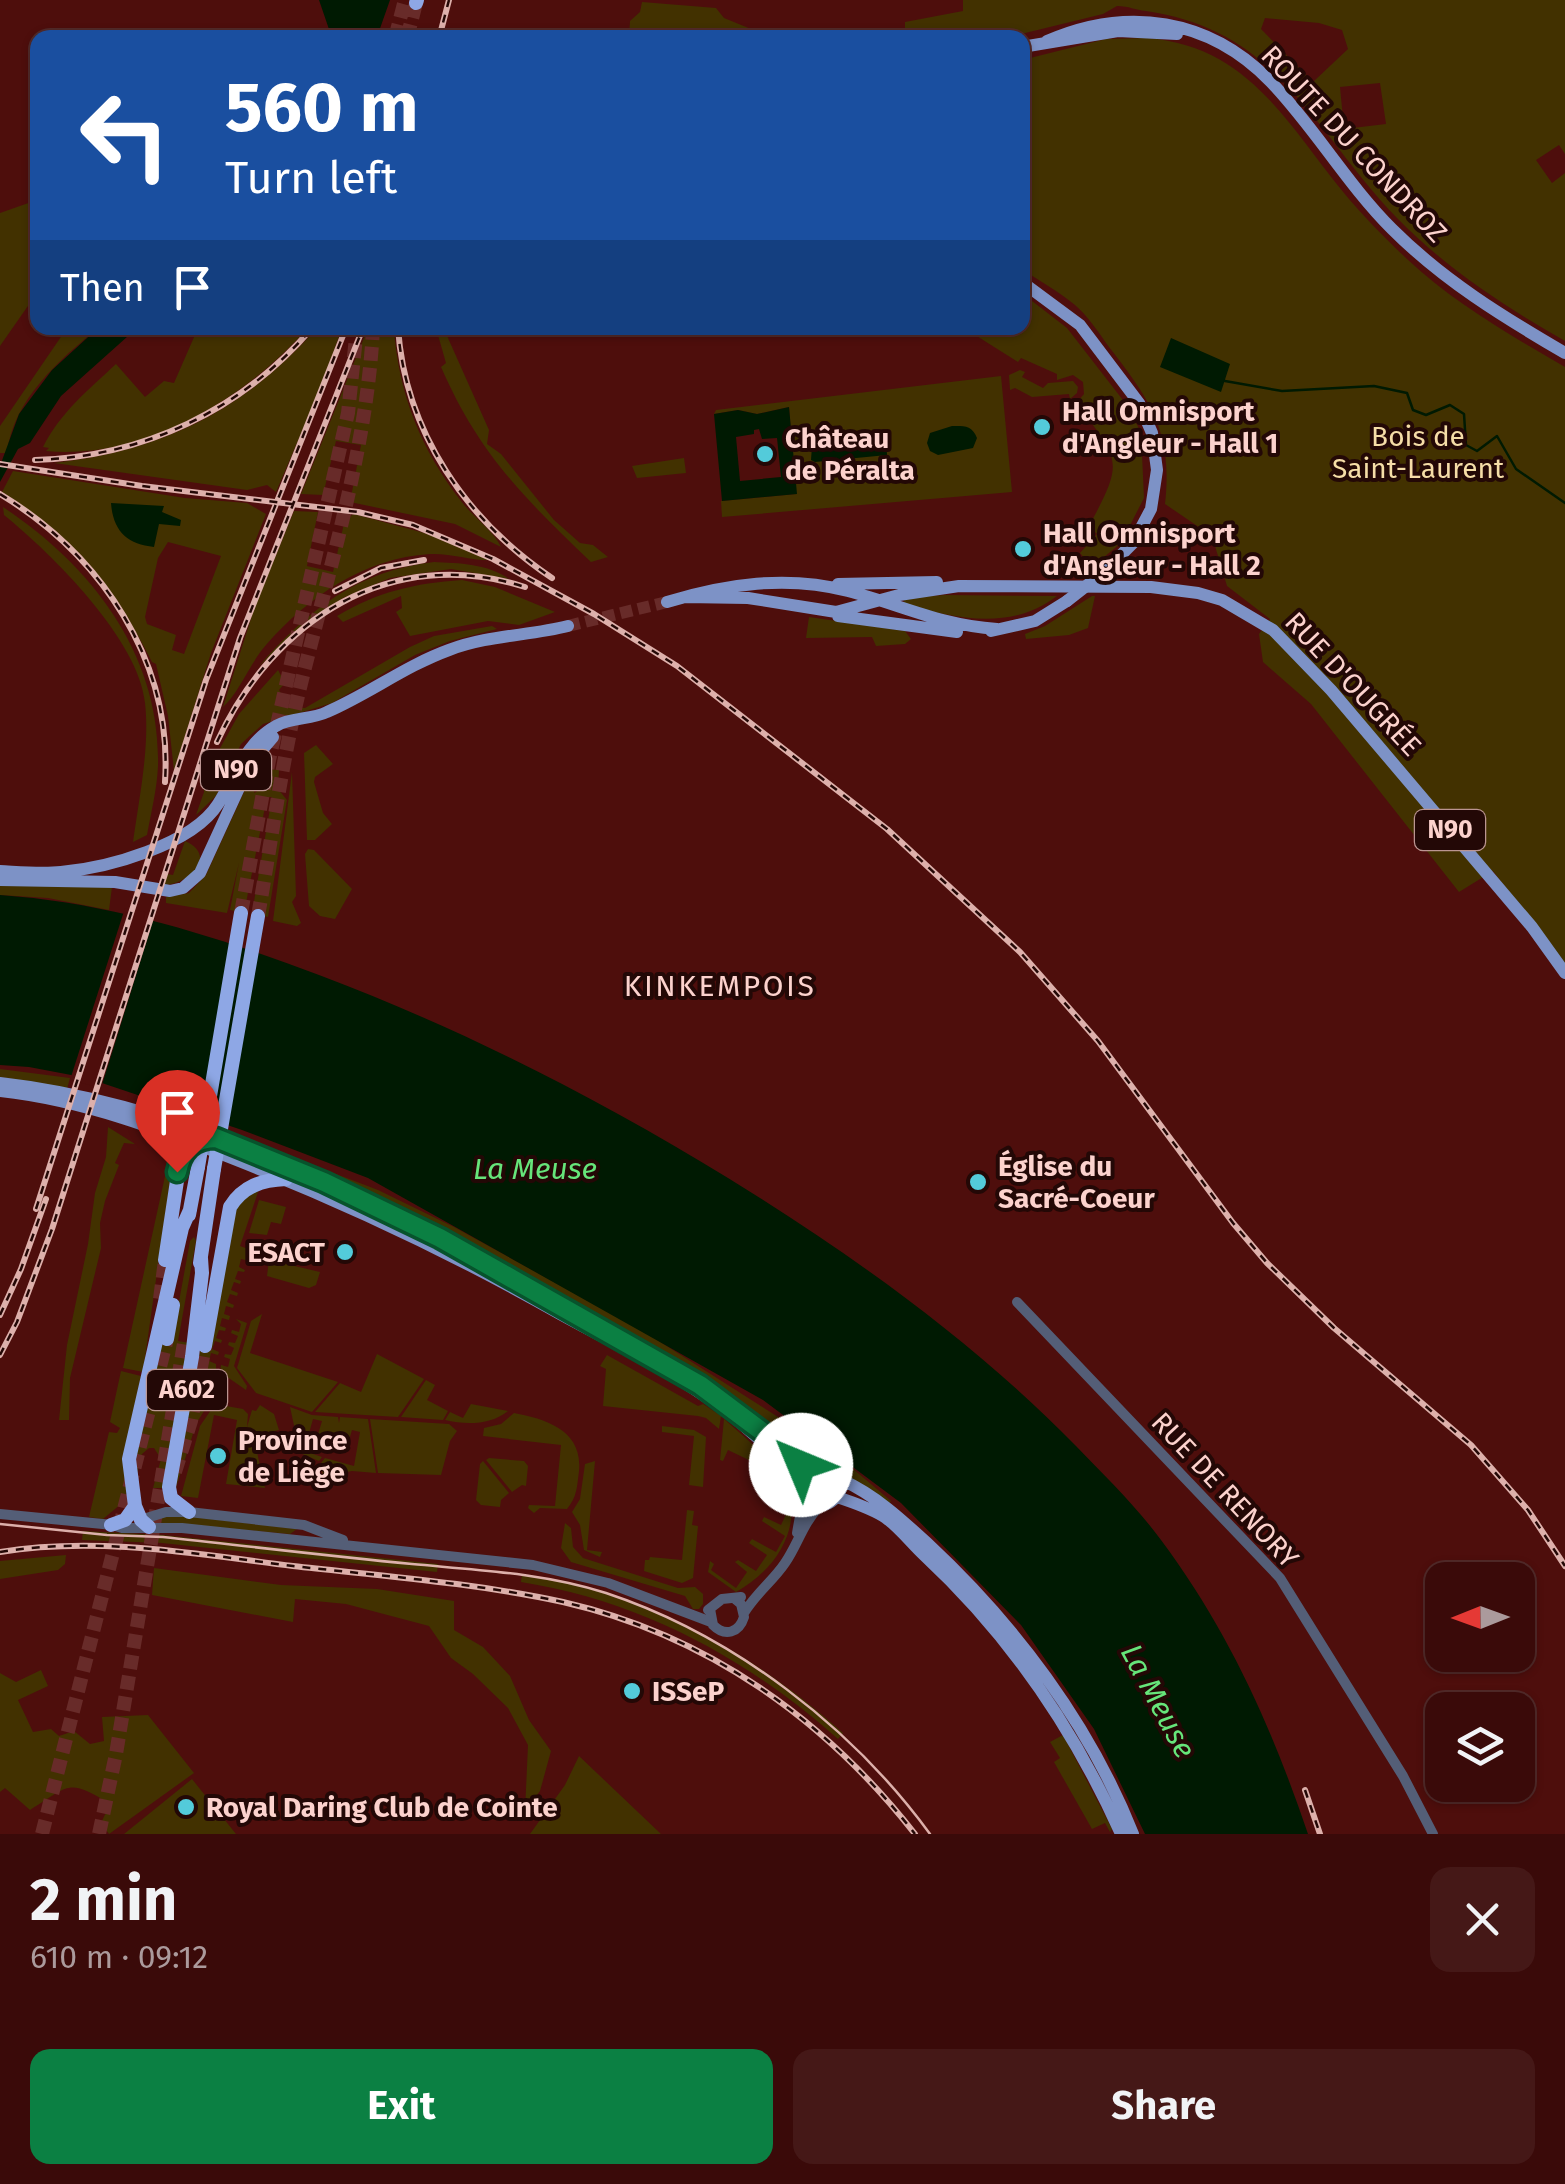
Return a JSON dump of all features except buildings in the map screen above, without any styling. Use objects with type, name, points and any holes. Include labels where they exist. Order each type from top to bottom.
[{"type":"highway","points":[[167,1339],[241,913]]},
{"type":"highway","points":[[184,1342],[258,916]]},
{"type":"highway","points":[[147,1126],[172,1148],[177,1172]]},
{"type":"highway","points":[[165,1260],[183,1154],[195,1143],[216,1138]]},
{"type":"highway","name":"A602","points":[[204,1346],[230,1207],[243,1191],[256,1184],[286,1179]]},
{"type":"highway","name":"A602","points":[[142,1517],[129,1473],[134,1432],[182,1228],[190,1210]]},
{"type":"highway","name":"A602","points":[[189,1512],[171,1498],[169,1487],[192,1358],[202,1273],[200,1258]]},
{"type":"highway","points":[[111,1525],[142,1517]]},
{"type":"main road","points":[[1086,35],[1116,27],[1122,20]]},
{"type":"main road","name":"ROUTE DU CONDROZ","points":[[1030,45],[1084,26],[1122,20],[1163,23],[1204,38],[1241,58],[1270,82],[1371,206],[1425,260],[1478,300],[1565,353]]},
{"type":"main road","name":"ROUTE DU CONDROZ","points":[[1047,40],[1144,30],[1204,38]]},
{"type":"main road","points":[[831,587],[835,599],[822,610],[833,616],[971,634],[997,630],[1035,621],[1067,601],[1104,572],[1140,533],[1157,484],[1152,433],[1139,404],[1088,335],[1065,311],[1030,287]]},
{"type":"main road","name":"RUE D'OUGRÉE","points":[[666,602],[711,588],[751,583],[831,587],[855,582],[940,582],[959,586]]},
{"type":"main road","name":"RUE D'OUGRÉE","points":[[685,597],[748,598],[844,611],[959,586],[1170,588],[1222,600],[1258,619],[1331,690],[1532,928],[1565,973]]},
{"type":"main road","points":[[831,587],[945,622],[997,630]]},
{"type":"main road","name":"N90","points":[[0,871],[64,872],[134,856],[207,819],[242,757],[262,734],[283,722],[333,710],[401,671],[451,649],[568,626]]},
{"type":"main road","name":"N90","points":[[0,880],[115,882],[170,891],[182,888],[192,882],[206,860],[256,755],[268,740],[306,718]]},
{"type":"main road","points":[[178,837],[200,846],[206,860]]},
{"type":"main road","points":[[131,884],[126,870],[134,856]]},
{"type":"main road","points":[[0,1083],[150,1114],[392,1212],[676,1370],[720,1397],[792,1454],[830,1462],[842,1480],[894,1513],[956,1570],[1025,1649],[1091,1748],[1133,1834]]},
{"type":"main road","points":[[0,1091],[57,1095],[195,1143],[286,1179],[469,1263],[655,1366],[723,1409],[794,1478]]},
{"type":"main road","points":[[810,1460],[797,1470],[794,1478],[802,1501],[819,1506],[837,1497],[842,1480]]},
{"type":"main road","points":[[837,1497],[887,1519],[994,1628],[1067,1728],[1096,1778],[1121,1834]]},
{"type":"street","name":"RUE DE RENORY","points":[[1017,1302],[1280,1578],[1397,1766],[1434,1834]]},
{"type":"street","points":[[794,1544],[800,1516],[797,1494]]},
{"type":"street","points":[[711,1616],[719,1631],[731,1632],[741,1625],[756,1593],[783,1566],[819,1506]]},
{"type":"street","points":[[0,1514],[122,1528],[142,1517],[189,1512],[304,1525],[360,1546]]},
{"type":"street","points":[[142,1517],[284,1539],[551,1568],[608,1583],[692,1614],[711,1616]]},
{"type":"street","points":[[284,1539],[299,1536],[304,1525]]},
{"type":"street","points":[[711,1616],[722,1598],[756,1593]]},
{"type":"street","points":[[735,1599],[744,1614]]},
{"type":"green space","points":[[963,0],[1565,0],[1565,154],[1559,145],[1536,160],[1552,183],[1565,173],[1565,341],[1477,286],[1417,237],[1368,186],[1291,90],[1263,62],[1231,40],[1192,22],[1117,6],[1103,14],[1030,32],[905,30],[905,22],[963,11]],"holes":[[[1265,18],[1319,23],[1342,30],[1348,49],[1313,82],[1261,29]],[[1380,83],[1386,124],[1344,129],[1340,87]]]},
{"type":"green space","points":[[642,2],[716,8],[724,18],[754,30],[629,30],[630,21],[640,12]]},
{"type":"green space","name":"Bois de Saint-Laurent","points":[[1147,38],[1182,44],[1238,72],[1283,115],[1351,202],[1407,259],[1463,304],[1565,367],[1565,965],[1493,871],[1459,892],[1311,704],[1263,662],[1259,634],[1270,619],[1227,586],[1212,536],[1165,504],[1166,457],[1147,402],[1084,314],[1030,275],[1030,58],[1106,39]]},
{"type":"green space","points":[[30,202],[30,303],[0,346],[0,213]]},
{"type":"green space","points":[[1030,299],[1067,328],[1126,404],[1141,432],[1144,498],[1121,543],[1092,567],[1080,553],[1097,534],[1089,526],[1112,474],[1109,450],[1076,403],[1084,394],[1083,382],[1073,375],[1057,380],[1057,374],[1021,358],[1018,362],[975,335],[1030,335]]},
{"type":"green space","points":[[62,335],[90,335],[28,399],[11,434],[7,453],[0,453],[0,426]]},
{"type":"green space","points":[[195,335],[301,335],[254,379],[223,401],[156,435],[120,446],[83,451],[46,451],[49,448],[43,447],[66,413],[116,364],[145,397],[164,381],[174,383]]},
{"type":"green space","points":[[310,335],[340,335],[276,492],[267,485],[247,490],[54,463],[94,457],[166,436],[231,403]]},
{"type":"green space","points":[[365,335],[395,335],[406,397],[423,441],[447,482],[501,547],[455,524],[350,502],[361,445],[336,441],[323,495],[301,494]]},
{"type":"green space","points":[[438,335],[447,335],[489,430],[487,444],[501,454],[554,520],[580,543],[593,545],[608,557],[591,562],[505,473],[456,398],[441,367],[446,363]]},
{"type":"green space","points":[[1025,372],[1022,377],[1043,388],[1048,383],[1073,381],[1077,393],[1070,399],[1069,394],[1032,397],[1015,388],[1010,390],[1009,375]]},
{"type":"green space","points":[[1001,376],[1012,492],[722,517],[721,501],[796,494],[789,407],[757,414],[738,410],[714,414],[716,410]]},
{"type":"green space","points":[[684,458],[686,473],[637,478],[632,466]]},
{"type":"green space","points":[[13,471],[185,498],[247,503],[266,514],[211,653],[174,771],[168,716],[156,664],[89,566],[49,528],[2,492]],"holes":[[[168,542],[221,556],[184,654],[172,650],[176,635],[147,624],[145,617],[158,558]]]},
{"type":"green space","points":[[3,507],[65,557],[92,586],[134,651],[148,687],[156,725],[158,766],[147,835],[133,842],[146,737],[145,703],[139,678],[127,653],[90,600],[4,515]]},
{"type":"green space","points":[[294,511],[318,512],[307,566],[333,572],[345,519],[354,514],[439,537],[490,560],[438,554],[406,557],[382,563],[339,583],[282,627],[223,707],[255,606]]},
{"type":"green space","points":[[434,562],[483,567],[509,579],[451,569],[390,578],[343,598],[317,615],[259,666],[297,627],[336,596],[381,574]]},
{"type":"green space","points":[[462,580],[495,587],[555,612],[519,625],[488,621],[410,636],[396,612],[402,608],[401,596],[343,622],[337,616],[397,590]]},
{"type":"green space","points":[[1057,596],[1020,614],[982,619],[903,604],[905,598]]},
{"type":"green space","points":[[1092,596],[1088,628],[1069,635],[1026,639],[1025,634]]},
{"type":"green space","points":[[809,617],[905,631],[911,639],[905,644],[876,646],[872,637],[806,638]]},
{"type":"green space","points":[[492,626],[497,629],[415,655],[332,703],[263,724],[241,744],[216,796],[196,815],[204,792],[203,779],[239,714],[278,670],[285,683],[279,690],[289,707],[305,708],[434,636]]},
{"type":"green space","points":[[316,745],[333,764],[314,782],[323,813],[332,824],[315,840],[307,840],[304,753]]},
{"type":"green space","points":[[256,766],[254,793],[265,787],[270,769],[279,770],[278,789],[287,800],[268,917],[252,913],[272,797],[267,797],[244,913],[230,910],[239,863],[227,913],[166,903],[166,897],[189,893],[206,875]]},
{"type":"green space","points":[[292,772],[296,896],[292,902],[301,923],[297,926],[273,921]]},
{"type":"green space","points":[[185,841],[195,847],[200,861],[190,875],[164,885],[167,874],[173,875]]},
{"type":"green space","points":[[308,849],[314,850],[352,889],[335,919],[320,916],[309,906],[305,854]]},
{"type":"green space","points":[[0,882],[112,887],[109,910],[48,898],[0,895]]},
{"type":"green space","points":[[0,1069],[70,1078],[67,1089],[0,1077]]},
{"type":"green space","points":[[108,1127],[135,1144],[124,1143],[115,1163],[119,1165],[105,1201],[100,1223],[101,1248],[70,1378],[69,1420],[59,1420],[67,1345],[95,1193],[106,1157]]},
{"type":"green space","points":[[229,1133],[378,1190],[454,1227],[643,1331],[833,1452],[891,1501],[889,1504],[426,1226],[227,1139]]},
{"type":"green space","points":[[169,1158],[172,1166],[143,1372],[123,1368]]},
{"type":"green space","points":[[259,1189],[240,1246],[251,1250],[250,1261],[241,1259],[239,1267],[245,1270],[238,1271],[235,1279],[240,1284],[234,1282],[231,1290],[238,1293],[230,1294],[227,1302],[234,1305],[226,1306],[224,1314],[230,1316],[229,1320],[222,1318],[220,1326],[226,1328],[219,1330],[216,1338],[221,1343],[215,1341],[212,1349],[219,1352],[211,1353],[209,1361],[216,1364],[216,1374],[223,1382],[219,1388],[193,1383],[230,1217],[239,1202]]},
{"type":"green space","points":[[259,1200],[286,1207],[281,1224],[271,1222],[267,1235],[249,1233]]},
{"type":"green space","points":[[194,1237],[178,1341],[190,1343],[165,1488],[153,1488],[161,1459],[154,1448],[142,1454],[134,1486],[131,1472],[160,1338],[172,1340],[190,1241]]},
{"type":"green space","points":[[269,1260],[320,1272],[316,1285],[309,1288],[267,1276]]},
{"type":"green space","points":[[262,1314],[250,1353],[338,1382],[312,1412],[256,1393],[237,1368],[251,1321]]},
{"type":"green space","points":[[236,1319],[247,1323],[234,1366],[246,1390],[220,1372],[221,1365],[228,1367],[230,1359],[225,1354],[231,1355],[234,1348],[229,1342],[235,1343],[238,1336],[231,1333],[239,1332],[241,1324]]},
{"type":"green space","points":[[377,1354],[424,1379],[398,1417],[315,1412],[340,1383],[361,1392]]},
{"type":"green space","points":[[607,1355],[698,1406],[703,1404],[721,1416],[719,1429],[698,1416],[603,1406],[606,1369],[600,1366]]},
{"type":"green space","points":[[121,1371],[141,1376],[123,1457],[127,1499],[103,1519],[89,1517],[109,1432],[117,1433],[120,1428],[110,1422]]},
{"type":"green space","points":[[426,1380],[435,1385],[427,1400],[448,1411],[443,1420],[401,1417]]},
{"type":"green space","points":[[192,1386],[217,1390],[196,1424],[176,1488]]},
{"type":"green space","points":[[215,1404],[243,1409],[248,1414],[247,1427],[252,1410],[260,1405],[274,1414],[279,1430],[253,1437],[255,1444],[271,1441],[273,1448],[257,1452],[265,1488],[226,1484],[237,1420],[214,1415],[198,1498],[181,1496],[200,1426]]},
{"type":"green space","points":[[471,1404],[508,1411],[478,1423],[445,1420],[450,1412],[463,1418]]},
{"type":"green space","points":[[290,1407],[312,1415],[338,1417],[339,1423],[340,1417],[368,1419],[376,1473],[352,1471],[328,1476],[329,1484],[324,1484],[321,1463],[325,1458],[354,1466],[360,1432],[352,1430],[346,1450],[316,1441],[322,1421],[313,1419],[304,1451],[322,1457],[319,1461],[300,1453]]},
{"type":"green space","points":[[514,1413],[550,1423],[575,1446],[579,1457],[578,1482],[567,1509],[540,1508],[534,1513],[528,1508],[555,1506],[561,1445],[483,1436],[484,1428],[501,1424]]},
{"type":"green space","points":[[370,1419],[449,1424],[457,1431],[450,1441],[441,1475],[378,1473]]},
{"type":"green space","points":[[724,1419],[755,1446],[780,1476],[791,1509],[789,1528],[777,1556],[762,1574],[736,1592],[708,1572],[710,1561],[714,1564],[711,1570],[736,1588],[747,1572],[735,1562],[738,1560],[756,1571],[767,1555],[749,1543],[752,1539],[776,1552],[785,1536],[762,1521],[764,1517],[781,1525],[789,1508],[757,1491],[759,1486],[769,1490],[776,1473],[728,1450],[720,1460]]},
{"type":"green space","points":[[662,1426],[694,1430],[706,1437],[703,1487],[689,1485],[694,1436],[662,1432]]},
{"type":"green space","points":[[486,1460],[524,1461],[528,1466],[526,1486],[512,1492]]},
{"type":"green space","points":[[483,1461],[509,1493],[500,1507],[481,1505],[476,1500]]},
{"type":"green space","points":[[595,1461],[587,1550],[602,1552],[600,1557],[584,1550],[580,1525],[572,1512],[580,1499],[585,1464]]},
{"type":"green space","points":[[816,1468],[827,1472],[831,1483],[827,1494],[816,1498],[805,1494],[801,1483],[805,1472]]},
{"type":"green space","points":[[687,1510],[694,1511],[692,1525],[698,1526],[693,1578],[682,1583],[644,1571],[645,1560],[650,1557],[682,1560]]},
{"type":"green space","points":[[170,1514],[297,1529],[290,1534],[152,1522]]},
{"type":"green space","points":[[565,1523],[571,1528],[573,1547],[583,1558],[678,1588],[695,1587],[703,1594],[703,1604],[693,1609],[685,1596],[571,1562],[561,1548]]},
{"type":"green space","points":[[83,1531],[163,1535],[438,1564],[437,1572],[162,1543],[82,1540]]},
{"type":"green space","points":[[66,1555],[65,1564],[58,1570],[0,1579],[0,1561]]},
{"type":"green space","points":[[154,1568],[281,1585],[377,1589],[454,1601],[454,1630],[483,1647],[510,1676],[529,1720],[551,1751],[540,1791],[525,1811],[528,1745],[508,1708],[451,1658],[429,1626],[346,1604],[295,1599],[293,1622],[152,1595]]},
{"type":"green space","points":[[522,1574],[611,1595],[694,1630],[772,1676],[843,1733],[838,1739],[767,1683],[690,1637],[608,1603],[521,1582]]},
{"type":"green space","points":[[41,1670],[48,1686],[18,1700],[33,1732],[51,1729],[59,1736],[74,1731],[90,1744],[104,1741],[102,1717],[148,1715],[194,1773],[109,1834],[101,1823],[110,1804],[85,1790],[62,1790],[30,1810],[5,1788],[0,1792],[0,1673],[16,1682]]},
{"type":"green space","points":[[1063,1735],[1112,1829],[1110,1832],[1105,1823],[1092,1829],[1054,1762],[1060,1758],[1050,1742]]},
{"type":"green space","points":[[579,1756],[661,1834],[530,1834],[565,1785]]},
{"type":"green space","name":"Royal Daring Club de Cointe","points":[[192,1779],[236,1834],[124,1834]]},
{"type":"water","points":[[319,0],[390,0],[379,30],[329,30]]},
{"type":"water","points":[[90,335],[129,335],[61,396],[30,443],[18,449],[0,482],[0,466],[19,414],[52,370]]},
{"type":"water","points":[[1171,338],[1230,364],[1221,392],[1160,367]]},
{"type":"water","points":[[789,407],[797,494],[722,501],[714,414],[738,410],[757,414]],"holes":[[[759,429],[762,439],[777,438],[781,477],[740,481],[736,437],[754,434]]]},
{"type":"water","points":[[952,426],[973,431],[977,438],[973,448],[938,455],[930,451],[930,433]]},
{"type":"water","points":[[886,438],[887,455],[811,460],[812,446]]},
{"type":"water","points":[[111,503],[164,506],[162,512],[181,520],[180,526],[159,524],[154,547],[136,543],[118,528]]},
{"type":"water","name":"La Meuse","points":[[0,895],[82,905],[162,923],[319,975],[425,1018],[629,1120],[728,1178],[866,1269],[953,1335],[1036,1407],[1151,1527],[1228,1645],[1279,1756],[1308,1834],[1145,1834],[1094,1729],[1021,1625],[901,1503],[763,1400],[368,1178],[87,1078],[0,1065]]},
{"type":"pier","points":[[125,908],[155,914],[101,1088],[70,1080]]},
{"type":"waterway","points":[[1225,381],[1282,391],[1374,386],[1407,393],[1413,410],[1426,415],[1450,405],[1464,414],[1466,445],[1477,451],[1497,436],[1516,469],[1565,503]]},
{"type":"tunnel","points":[[397,30],[405,0]]},
{"type":"tunnel","points":[[409,30],[416,3]]},
{"type":"tunnel","points":[[241,913],[269,760],[348,413],[356,335]]},
{"type":"tunnel","points":[[258,916],[292,723],[354,467],[372,335]]},
{"type":"tunnel","points":[[568,626],[667,602]]},
{"type":"tunnel","points":[[160,1299],[165,1260]]},
{"type":"tunnel","points":[[42,1834],[167,1339]]},
{"type":"tunnel","points":[[99,1834],[116,1754],[184,1343]]},
{"type":"tunnel","points":[[175,1472],[191,1421],[205,1346]]},
{"type":"tram line","points":[[0,1524],[510,1573],[606,1593],[699,1633],[786,1689],[864,1757],[930,1834]]},
{"type":"railway","points":[[441,30],[449,0]]},
{"type":"railway","points":[[35,460],[114,450],[188,424],[254,383],[305,335]]},
{"type":"railway","points":[[36,1209],[206,680],[343,335]]},
{"type":"railway","points":[[0,1355],[17,1322],[52,1229],[240,638],[360,335]]},
{"type":"railway","points":[[399,335],[413,403],[446,471],[493,530],[552,578]]},
{"type":"railway","points":[[0,464],[358,512],[413,525],[493,559],[594,614],[677,666],[887,829],[1020,952],[1098,1041],[1267,1263],[1334,1328],[1471,1445],[1528,1510],[1565,1566]]},
{"type":"railway","points":[[0,494],[70,548],[99,580],[123,616],[143,654],[157,695],[164,737],[165,782]]},
{"type":"railway","points":[[335,591],[381,568],[424,560]]},
{"type":"railway","points":[[217,742],[241,698],[270,660],[304,628],[342,602],[384,585],[428,576],[476,576],[525,587]]},
{"type":"railway","points":[[0,1315],[46,1199]]},
{"type":"railway","points":[[0,1552],[73,1546],[184,1552],[496,1590],[616,1617],[666,1636],[759,1687],[842,1754],[915,1834]]},
{"type":"railway","points":[[1305,1790],[1320,1834]]},
{"type":"place","name":"Hall Omnisport d'Angleur - Hall 1","points":[[1042,427]]},
{"type":"place","name":"Château de Péralta","points":[[765,454]]},
{"type":"place","name":"Hall Omnisport d'Angleur - Hall 2","points":[[1023,549]]},
{"type":"place","name":"Église du Sacré-Coeur","points":[[978,1182]]},
{"type":"place","name":"ESACT","points":[[345,1252]]},
{"type":"place","name":"Province de Liège","points":[[218,1456]]},
{"type":"place","name":"ISSeP","points":[[632,1691]]},
{"type":"place","name":"Royal Daring Club de Cointe","points":[[186,1807]]},
{"type":"district","name":"KINKEMPOIS","points":[[720,986]]},
{"type":"route","points":[[177,1172],[188,1147],[216,1138],[392,1212],[720,1397],[792,1454],[810,1460],[801,1465]]}]
